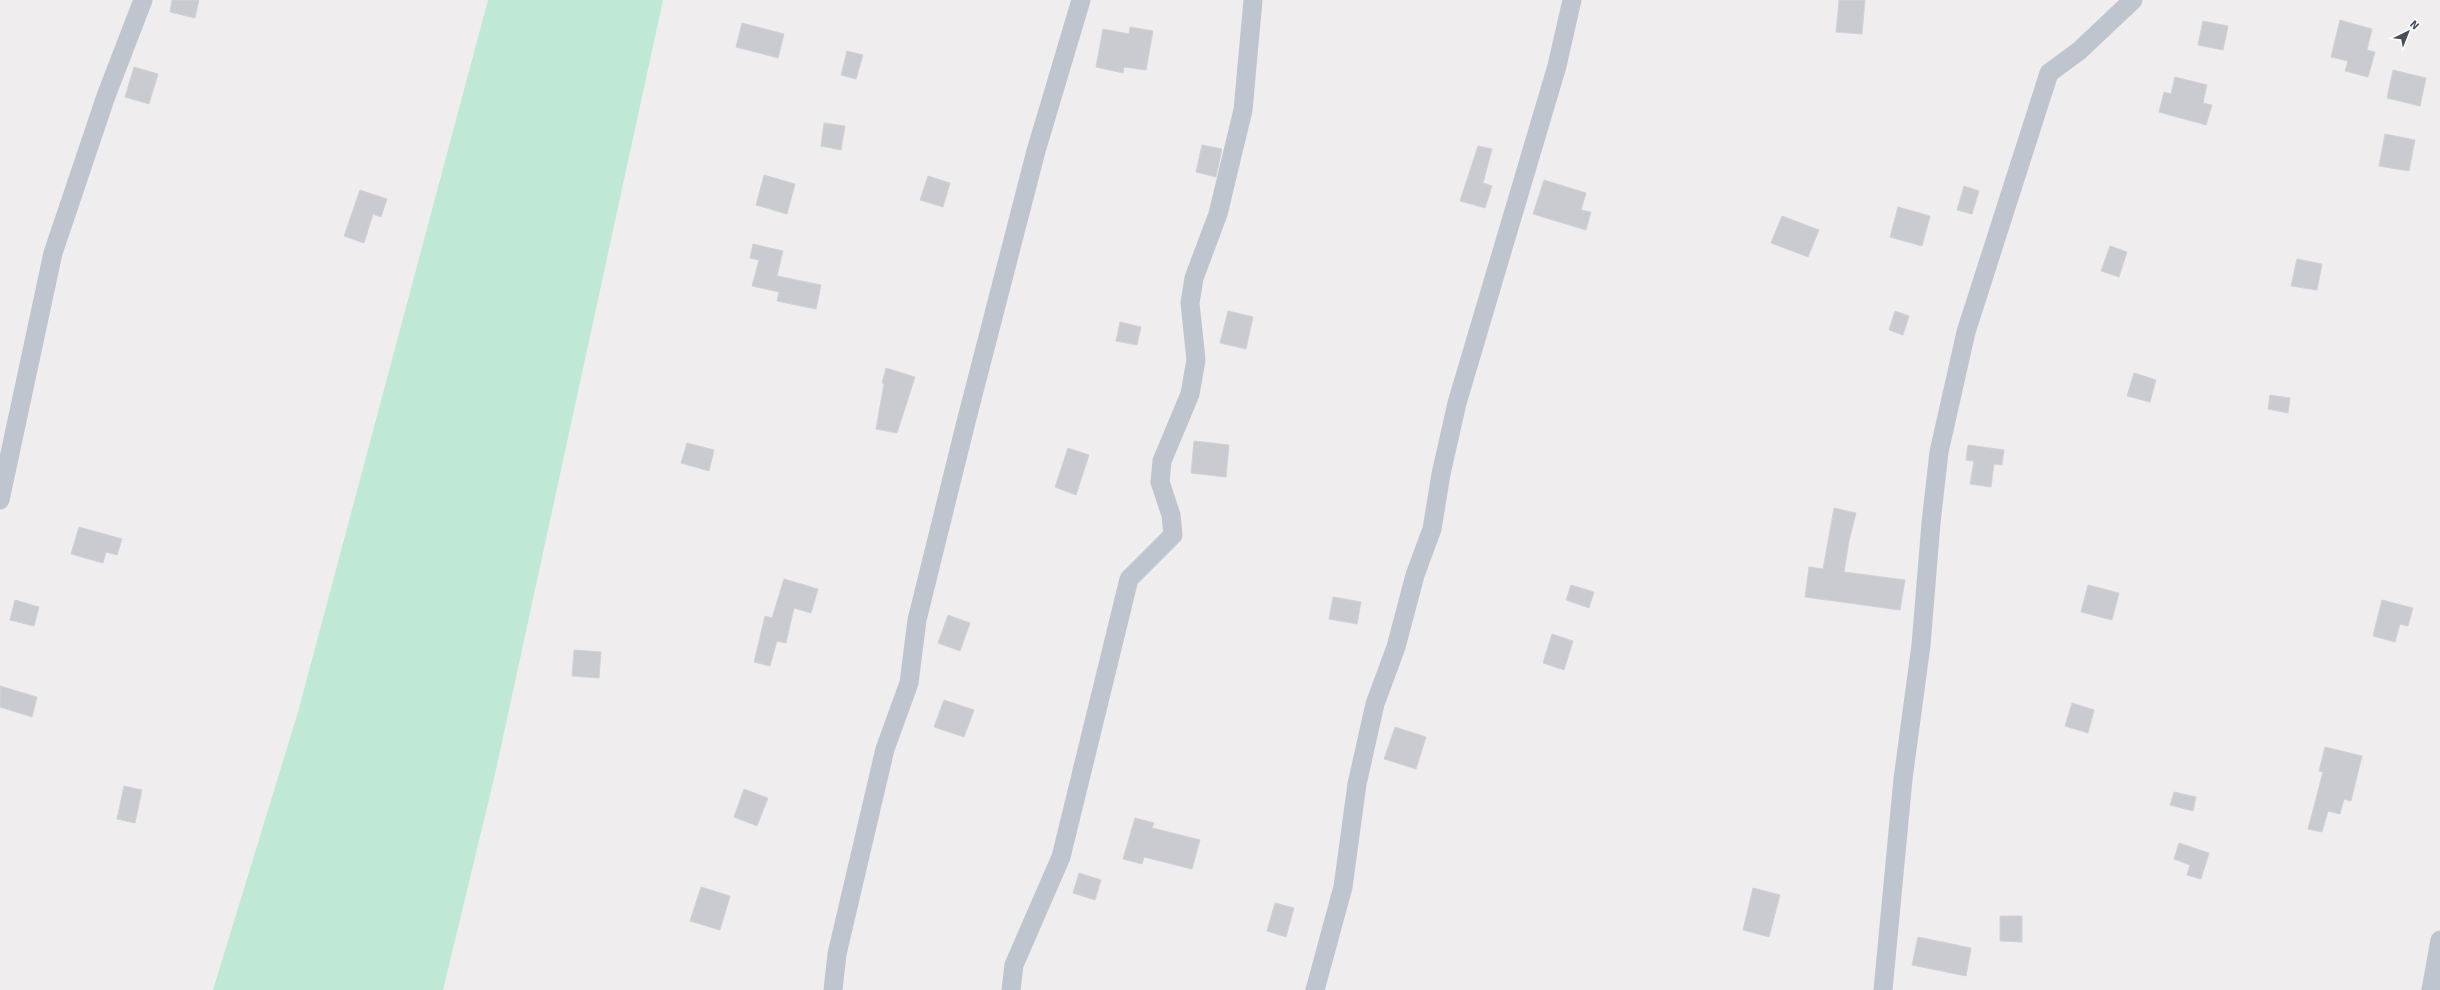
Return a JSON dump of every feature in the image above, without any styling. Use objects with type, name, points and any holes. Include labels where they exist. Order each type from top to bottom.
[{"type":"street","points":[[0,500],[54,253],[106,96],[143,0]]},
{"type":"street","points":[[833,990],[837,954],[884,749],[908,683],[917,620],[966,422],[1036,151],[1081,0]]},
{"type":"street","points":[[1010,990],[1014,965],[1061,857],[1129,579],[1173,535],[1171,515],[1160,482],[1162,461],[1190,394],[1196,360],[1190,303],[1194,278],[1218,214],[1243,110],[1253,0]]},
{"type":"street","points":[[1315,990],[1343,887],[1358,784],[1375,704],[1396,647],[1415,575],[1432,529],[1457,403],[1557,66],[1572,0]]},
{"type":"street","points":[[1883,990],[1903,779],[1921,646],[1930,523],[1938,459],[1966,332],[2049,73],[2079,52],[2133,0]]},
{"type":"street","points":[[2431,990],[2440,940]]},
{"type":"green space","points":[[488,0],[663,0],[495,774],[443,990],[213,990],[298,712]]},
{"type":"building","points":[[172,0],[199,0],[195,18],[170,12]]},
{"type":"building","points":[[1839,0],[1865,0],[1862,34],[1836,32]]},
{"type":"building","points":[[2340,20],[2372,29],[2367,50],[2375,52],[2368,77],[2345,71],[2348,61],[2331,57]]},
{"type":"building","points":[[2203,21],[2228,26],[2223,50],[2198,45]]},
{"type":"building","points":[[742,23],[784,34],[778,58],[736,47]]},
{"type":"building","points":[[1130,27],[1153,31],[1146,70],[1124,67],[1123,73],[1096,67],[1103,29],[1129,34]]},
{"type":"building","points":[[847,51],[863,55],[856,79],[841,75]]},
{"type":"building","points":[[134,67],[158,74],[149,104],[125,97]]},
{"type":"building","points":[[2393,70],[2426,78],[2420,106],[2387,98]]},
{"type":"building","points":[[2175,77],[2207,85],[2203,103],[2212,105],[2206,125],[2159,112],[2164,92],[2171,94]]},
{"type":"building","points":[[824,123],[845,126],[841,150],[821,146]]},
{"type":"building","points":[[2385,134],[2415,140],[2409,171],[2379,166]]},
{"type":"building","points":[[1202,145],[1222,149],[1216,177],[1196,172]]},
{"type":"building","points":[[1478,146],[1492,149],[1483,183],[1492,186],[1485,208],[1460,201]]},
{"type":"building","points":[[764,175],[795,184],[787,214],[756,205]]},
{"type":"building","points":[[928,176],[950,183],[943,207],[920,200]]},
{"type":"building","points":[[1544,180],[1586,193],[1581,210],[1591,212],[1586,230],[1533,214]]},
{"type":"building","points":[[1964,186],[1979,191],[1972,214],[1957,210]]},
{"type":"building","points":[[360,190],[387,199],[381,217],[373,214],[364,243],[344,236]]},
{"type":"building","points":[[1898,207],[1930,216],[1922,246],[1890,237]]},
{"type":"building","points":[[1782,216],[1819,230],[1808,257],[1771,243]]},
{"type":"building","points":[[753,244],[783,251],[777,276],[821,285],[816,309],[777,301],[779,292],[752,286],[759,260],[750,258]]},
{"type":"building","points":[[2110,246],[2127,252],[2119,277],[2101,271]]},
{"type":"building","points":[[2297,259],[2322,264],[2317,290],[2291,286]]},
{"type":"building","points":[[1228,311],[1253,317],[1246,349],[1220,343]]},
{"type":"building","points":[[1895,311],[1909,316],[1903,335],[1889,330]]},
{"type":"building","points":[[1120,322],[1141,327],[1137,345],[1116,341]]},
{"type":"building","points":[[886,368],[915,377],[897,433],[876,429],[884,384],[882,383]]},
{"type":"building","points":[[2134,373],[2156,380],[2150,402],[2127,396]]},
{"type":"building","points":[[2270,395],[2290,398],[2288,413],[2268,409]]},
{"type":"building","points":[[1194,441],[1229,445],[1226,477],[1191,473]]},
{"type":"building","points":[[687,443],[714,450],[709,471],[681,463]]},
{"type":"building","points":[[1968,445],[2004,450],[2002,465],[1994,464],[1991,487],[1970,484],[1974,461],[1966,460]]},
{"type":"building","points":[[1068,448],[1089,455],[1076,495],[1055,487]]},
{"type":"building","points":[[1834,508],[1856,513],[1849,541],[1844,572],[1905,580],[1900,610],[1805,597],[1809,567],[1823,569]]},
{"type":"building","points":[[79,527],[122,539],[117,555],[106,552],[103,563],[71,554]]},
{"type":"building","points":[[784,579],[818,589],[811,613],[794,608],[786,643],[777,641],[770,666],[754,662],[765,616],[772,618]]},
{"type":"building","points":[[1571,585],[1594,592],[1589,608],[1566,600]]},
{"type":"building","points":[[2088,585],[2119,593],[2112,620],[2081,612]]},
{"type":"building","points":[[1333,597],[1361,602],[1357,624],[1329,619]]},
{"type":"building","points":[[15,600],[39,607],[34,626],[10,620]]},
{"type":"building","points":[[2382,600],[2413,608],[2408,626],[2400,624],[2395,642],[2373,636]]},
{"type":"building","points":[[948,615],[970,623],[960,651],[938,643]]},
{"type":"building","points":[[1552,634],[1573,641],[1564,670],[1543,663]]},
{"type":"building","points":[[574,650],[601,652],[599,678],[572,676]]},
{"type":"building","points":[[0,686],[37,697],[32,717],[0,707]]},
{"type":"building","points":[[944,700],[974,710],[964,737],[934,727]]},
{"type":"building","points":[[2072,703],[2094,710],[2088,733],[2065,726]]},
{"type":"building","points":[[1395,727],[1426,737],[1416,769],[1384,759]]},
{"type":"building","points":[[2325,747],[2362,756],[2351,801],[2344,799],[2340,814],[2328,811],[2322,832],[2308,829],[2323,772],[2319,771]]},
{"type":"building","points":[[124,786],[142,790],[135,823],[117,819]]},
{"type":"building","points":[[744,789],[768,798],[757,826],[734,817]]},
{"type":"building","points":[[2174,792],[2196,797],[2193,811],[2170,805]]},
{"type":"building","points":[[1135,818],[1154,823],[1152,828],[1200,840],[1192,869],[1144,857],[1142,864],[1123,859]]},
{"type":"building","points":[[2179,843],[2209,853],[2201,879],[2187,875],[2190,865],[2174,859]]},
{"type":"building","points":[[1079,873],[1101,880],[1095,900],[1073,893]]},
{"type":"building","points":[[701,887],[730,896],[720,930],[690,921]]},
{"type":"building","points":[[1753,888],[1780,895],[1769,937],[1743,930]]},
{"type":"building","points":[[1275,903],[1294,908],[1286,937],[1267,931]]},
{"type":"building","points":[[2000,916],[2022,916],[2022,942],[2000,941]]},
{"type":"building","points":[[1918,937],[1971,948],[1966,976],[1912,965]]}]
